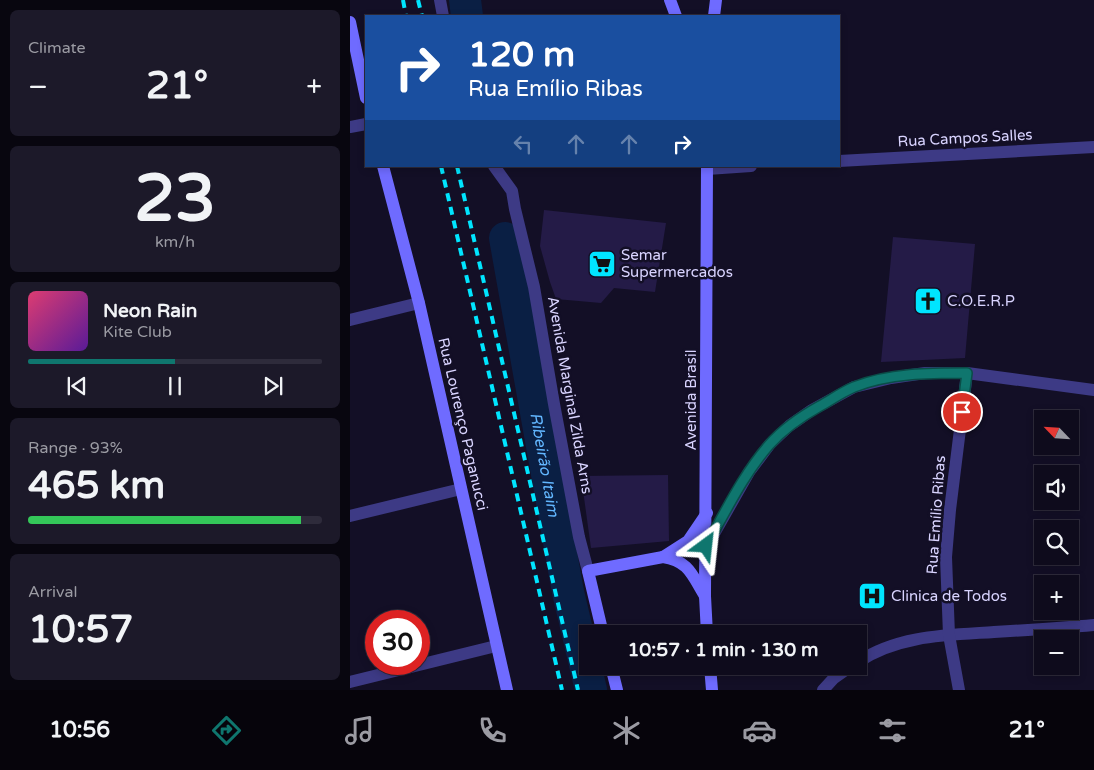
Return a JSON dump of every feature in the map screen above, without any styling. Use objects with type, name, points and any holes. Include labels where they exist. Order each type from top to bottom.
[{"type":"main road","points":[[670,0],[676,15]]},
{"type":"main road","points":[[714,15],[716,0]]},
{"type":"main road","points":[[350,22],[365,93]]},
{"type":"main road","name":"Rua Lourenço Paganucci","points":[[383,167],[419,304],[507,690]]},
{"type":"main road","name":"Avenida Brasil","points":[[707,168],[707,513],[705,596],[707,625]]},
{"type":"main road","points":[[663,557],[688,541],[707,513]]},
{"type":"main road","points":[[588,571],[663,557],[678,560],[686,566],[705,596]]},
{"type":"main road","name":"Avenida Marginal Zilda Arns","points":[[588,571],[601,625]]},
{"type":"main road","points":[[613,675],[617,690]]},
{"type":"main road","points":[[711,675],[712,690]]},
{"type":"street","points":[[440,0],[443,15]]},
{"type":"street","points":[[350,127],[365,124]]},
{"type":"street","name":"Rua Campos Salles","points":[[840,161],[1094,147]]},
{"type":"street","name":"Avenida Marginal Zilda Arns","points":[[495,167],[512,191],[534,287],[557,423],[579,537],[588,571]]},
{"type":"street","points":[[707,168],[730,167]]},
{"type":"street","points":[[350,320],[419,304]]},
{"type":"street","points":[[706,546],[748,472],[770,444],[789,426],[812,410],[854,387],[891,378],[926,373],[967,373],[1094,390]]},
{"type":"street","name":"Rua Emílio Ribas","points":[[960,690],[949,635],[946,557],[967,373]]},
{"type":"street","points":[[350,516],[461,489]]},
{"type":"street","points":[[867,656],[910,640],[949,635],[1094,625]]},
{"type":"street","points":[[350,682],[496,646]]},
{"type":"street","points":[[823,690],[838,675]]},
{"type":"building","name":"Semar Supermercados","points":[[544,210],[666,223],[655,292],[614,288],[601,303],[556,299],[540,246]]},
{"type":"building","name":"C.O.E.R.P","points":[[893,237],[975,244],[965,358],[881,362]]},
{"type":"building","points":[[668,475],[669,541],[591,548],[581,476]]},
{"type":"waterway","name":"Ribeirão Itaim","points":[[465,0],[467,15]]},
{"type":"waterway","name":"Ribeirão Itaim","points":[[505,238],[568,592],[591,690]]},
{"type":"railway","points":[[403,0],[406,15]]},
{"type":"railway","points":[[418,0],[422,15]]},
{"type":"railway","points":[[441,167],[562,690]]},
{"type":"railway","points":[[457,167],[578,690]]},
{"type":"place","name":"Semar Supermercados","points":[[602,264]]},
{"type":"place","name":"C.O.E.R.P","points":[[928,301]]},
{"type":"place","name":"Clinica de Todos","points":[[872,596]]},
{"type":"route","points":[[706,546],[748,472],[770,444],[789,426],[812,410],[854,387],[891,378],[926,373],[967,373],[962,412]]}]
